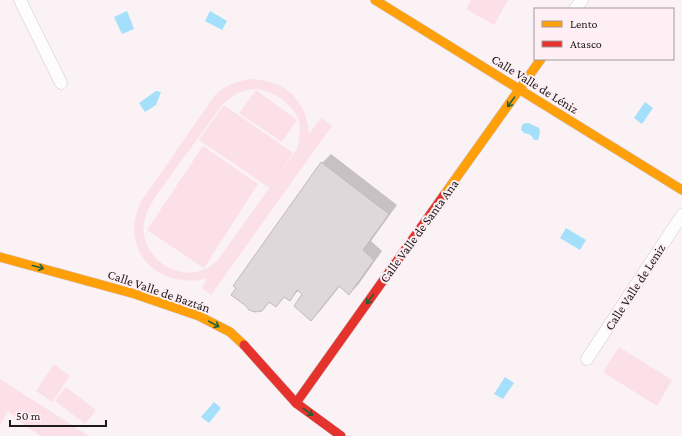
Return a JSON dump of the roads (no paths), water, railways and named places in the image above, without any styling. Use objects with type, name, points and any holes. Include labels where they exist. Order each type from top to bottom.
[{"type":"street","points":[[20,0],[61,83]]},
{"type":"street","name":"Calle Valle de Léniz","points":[[375,0],[682,190]]},
{"type":"street","points":[[576,8],[582,0]]},
{"type":"street","name":"Calle Valle de Santa Ana","points":[[296,403],[540,60]]},
{"type":"street","name":"Calle Valle de Leniz","points":[[587,359],[682,215]]},
{"type":"street","name":"Calle Valle de Baztán","points":[[0,257],[135,294],[199,316],[230,332],[248,349],[296,403],[341,436]]},
{"type":"water","points":[[127,11],[134,29],[122,34],[114,17]]},
{"type":"water","points":[[210,11],[227,21],[222,30],[205,21]]},
{"type":"water","points":[[156,91],[161,92],[156,105],[145,112],[139,103]]},
{"type":"water","points":[[645,102],[653,108],[642,124],[634,118]]},
{"type":"water","points":[[529,123],[539,128],[540,132],[538,140],[534,140],[529,134],[524,133],[521,130],[522,125]]},
{"type":"water","points":[[566,228],[586,240],[580,250],[560,238]]},
{"type":"water","points":[[505,377],[514,383],[503,399],[494,394]]},
{"type":"water","points":[[214,402],[221,408],[209,423],[201,417]]}]
